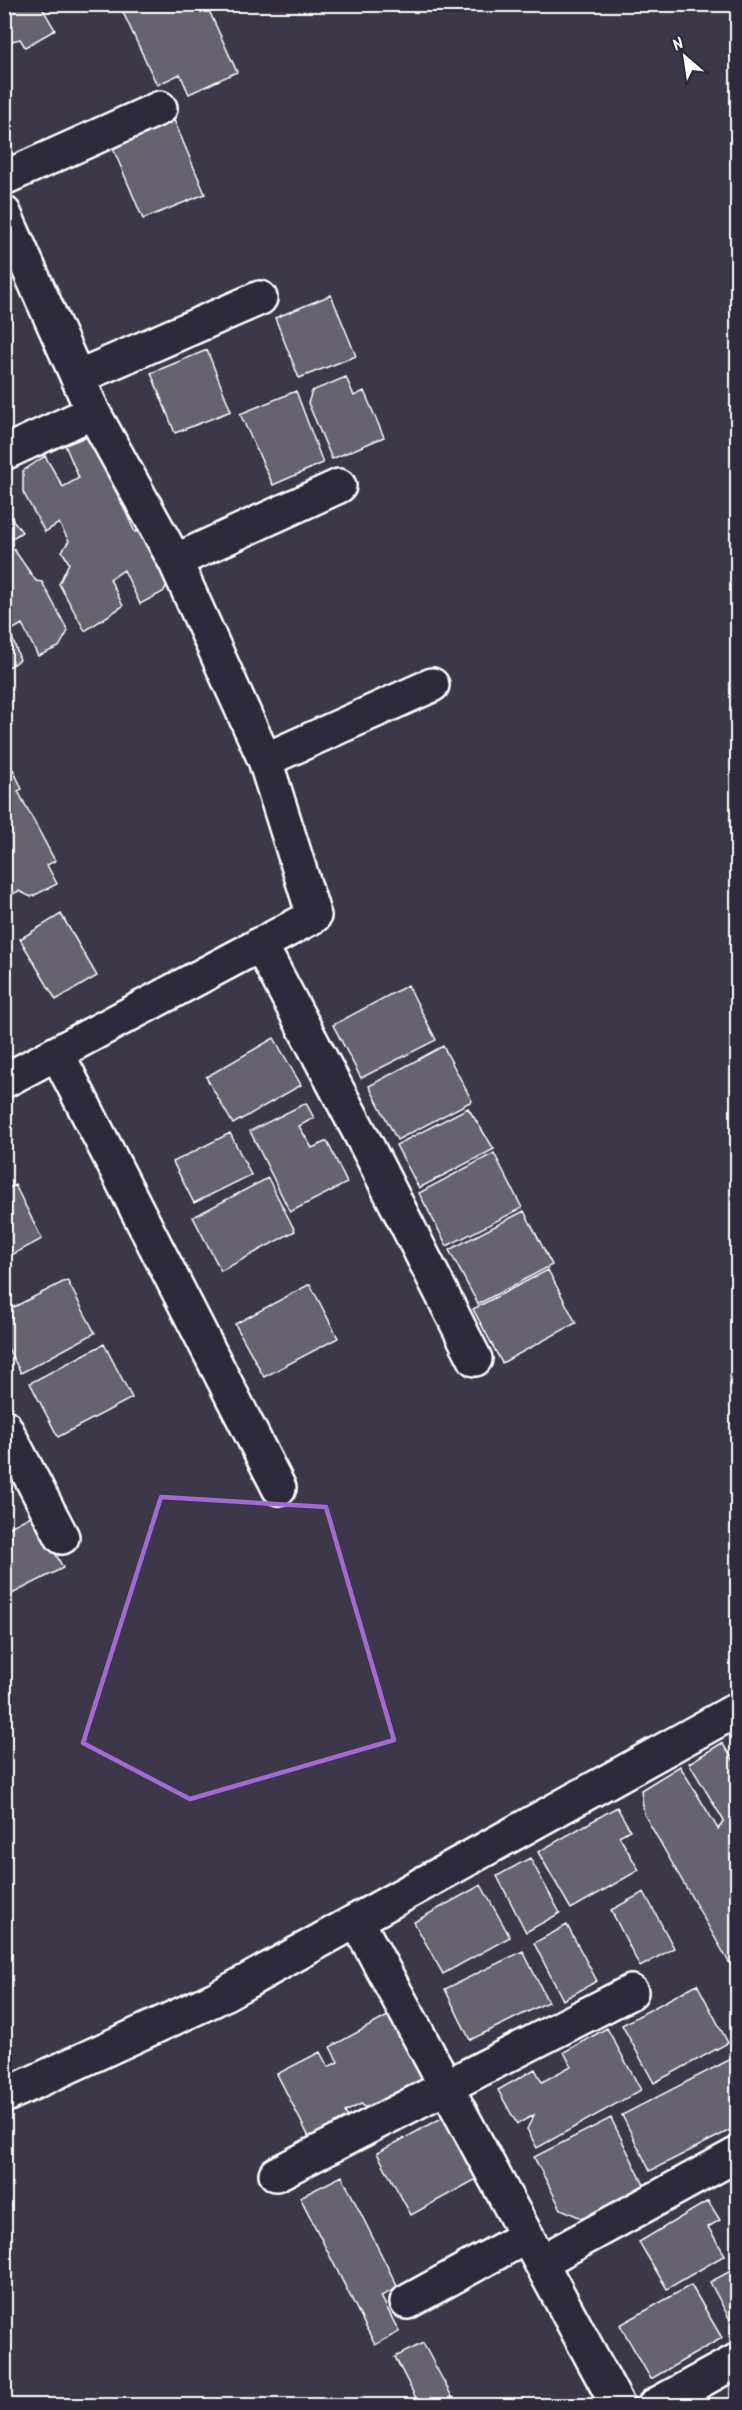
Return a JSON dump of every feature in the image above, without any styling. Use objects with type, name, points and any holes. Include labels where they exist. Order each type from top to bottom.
[{"type":"street","points":[[4,178],[160,108]]},
{"type":"street","points":[[4,213],[93,412],[175,561],[265,760],[314,916],[4,1081]]},
{"type":"street","points":[[78,377],[260,298]]},
{"type":"street","points":[[4,453],[93,412]]},
{"type":"street","points":[[175,561],[339,486]]},
{"type":"street","points":[[265,760],[432,685]]},
{"type":"street","points":[[260,944],[369,1150],[475,1359]]},
{"type":"street","points":[[57,1053],[279,1488]]},
{"type":"street","points":[[4,1426],[62,1537]]},
{"type":"street","points":[[4,2096],[215,1999],[738,1709]]},
{"type":"street","points":[[357,1921],[618,2406]]},
{"type":"street","points":[[276,2174],[631,1992]]},
{"type":"street","points":[[406,2302],[534,2249],[736,2155]]},
{"type":"street","points":[[654,2406],[738,2360]]},
{"type":"highlighted area","points":[[161,1497],[326,1507],[394,1740],[190,1799],[83,1743]]},
{"type":"building","points":[[4,4],[40,4],[55,30],[25,47],[20,39],[4,43]]},
{"type":"building","points":[[129,4],[206,4],[237,72],[189,94],[180,74],[157,85],[121,8]]},
{"type":"building","points":[[174,120],[205,194],[143,219],[112,146]]},
{"type":"building","points":[[331,295],[356,356],[299,378],[275,318]]},
{"type":"building","points":[[207,350],[231,411],[175,433],[151,373]]},
{"type":"building","points":[[346,377],[354,396],[364,391],[384,437],[332,459],[308,403],[312,391]]},
{"type":"building","points":[[296,391],[323,463],[273,485],[240,414]]},
{"type":"building","points":[[96,433],[123,478],[113,485],[135,532],[147,527],[173,576],[163,592],[140,604],[124,570],[110,579],[123,606],[85,631],[59,584],[69,563],[62,551],[69,541],[59,523],[45,532],[23,492],[23,471],[45,456],[63,487],[79,478],[65,445]]},
{"type":"building","points":[[4,508],[22,532],[8,541],[36,581],[42,582],[68,631],[59,647],[38,656],[22,624],[10,631],[20,660],[4,670]]},
{"type":"building","points":[[13,769],[22,789],[18,791],[55,861],[47,865],[57,884],[31,897],[19,891],[4,898],[4,771]]},
{"type":"building","points":[[61,914],[97,976],[56,1000],[20,939]]},
{"type":"building","points":[[408,985],[436,1040],[361,1078],[333,1025]]},
{"type":"building","points":[[274,1038],[301,1085],[233,1124],[206,1077]]},
{"type":"building","points":[[443,1046],[472,1101],[397,1140],[369,1086]]},
{"type":"building","points":[[306,1103],[314,1118],[299,1126],[312,1148],[327,1141],[347,1183],[290,1212],[250,1131]]},
{"type":"building","points":[[468,1108],[494,1149],[419,1188],[396,1145]]},
{"type":"building","points":[[230,1133],[251,1175],[194,1203],[173,1162]]},
{"type":"building","points":[[494,1153],[522,1208],[447,1246],[419,1193]]},
{"type":"building","points":[[268,1178],[295,1231],[221,1271],[193,1217]]},
{"type":"building","points":[[15,1185],[42,1239],[4,1259],[4,1190]]},
{"type":"building","points":[[524,1211],[552,1265],[478,1304],[449,1250]]},
{"type":"building","points":[[548,1270],[576,1323],[502,1363],[473,1309]]},
{"type":"building","points":[[67,1280],[95,1333],[21,1373],[4,1341],[4,1312]]},
{"type":"building","points":[[310,1284],[338,1338],[264,1377],[235,1324]]},
{"type":"building","points":[[104,1344],[132,1398],[58,1437],[30,1383]]},
{"type":"building","points":[[35,1514],[63,1568],[4,1598],[4,1530]]},
{"type":"building","points":[[722,1743],[738,1767],[738,1978],[644,1814],[641,1790],[680,1766],[718,1829],[724,1821],[689,1763]]},
{"type":"building","points":[[617,1807],[630,1830],[619,1836],[639,1870],[571,1909],[538,1852]]},
{"type":"building","points":[[530,1858],[560,1913],[526,1932],[497,1876]]},
{"type":"building","points":[[481,1885],[510,1937],[443,1974],[414,1922]]},
{"type":"building","points":[[644,1892],[674,1948],[640,1967],[611,1910]]},
{"type":"building","points":[[567,1925],[597,1981],[563,2000],[534,1943]]},
{"type":"building","points":[[523,1951],[548,2002],[470,2040],[445,1989]]},
{"type":"building","points":[[697,1984],[728,2043],[654,2083],[622,2025]]},
{"type":"building","points":[[397,2011],[434,2082],[373,2113],[361,2104],[345,2112],[351,2123],[312,2143],[277,2074],[320,2052],[328,2067],[338,2062],[330,2047]]},
{"type":"building","points":[[607,2028],[641,2090],[537,2148],[527,2129],[534,2115],[517,2124],[498,2090],[535,2069],[542,2082],[571,2066],[564,2052]]},
{"type":"building","points":[[733,2058],[738,2068],[738,2126],[650,2171],[622,2115]]},
{"type":"building","points":[[449,2114],[482,2176],[411,2215],[377,2153]]},
{"type":"building","points":[[611,2118],[645,2187],[583,2219],[561,2209],[534,2157]]},
{"type":"building","points":[[342,2176],[398,2288],[381,2296],[399,2332],[375,2345],[300,2197]]},
{"type":"building","points":[[708,2201],[720,2220],[708,2227],[725,2255],[667,2289],[639,2242]]},
{"type":"building","points":[[738,2267],[738,2335],[710,2282]]},
{"type":"building","points":[[691,2285],[722,2338],[651,2379],[620,2325]]},
{"type":"building","points":[[423,2343],[457,2406],[420,2406],[395,2357]]}]
